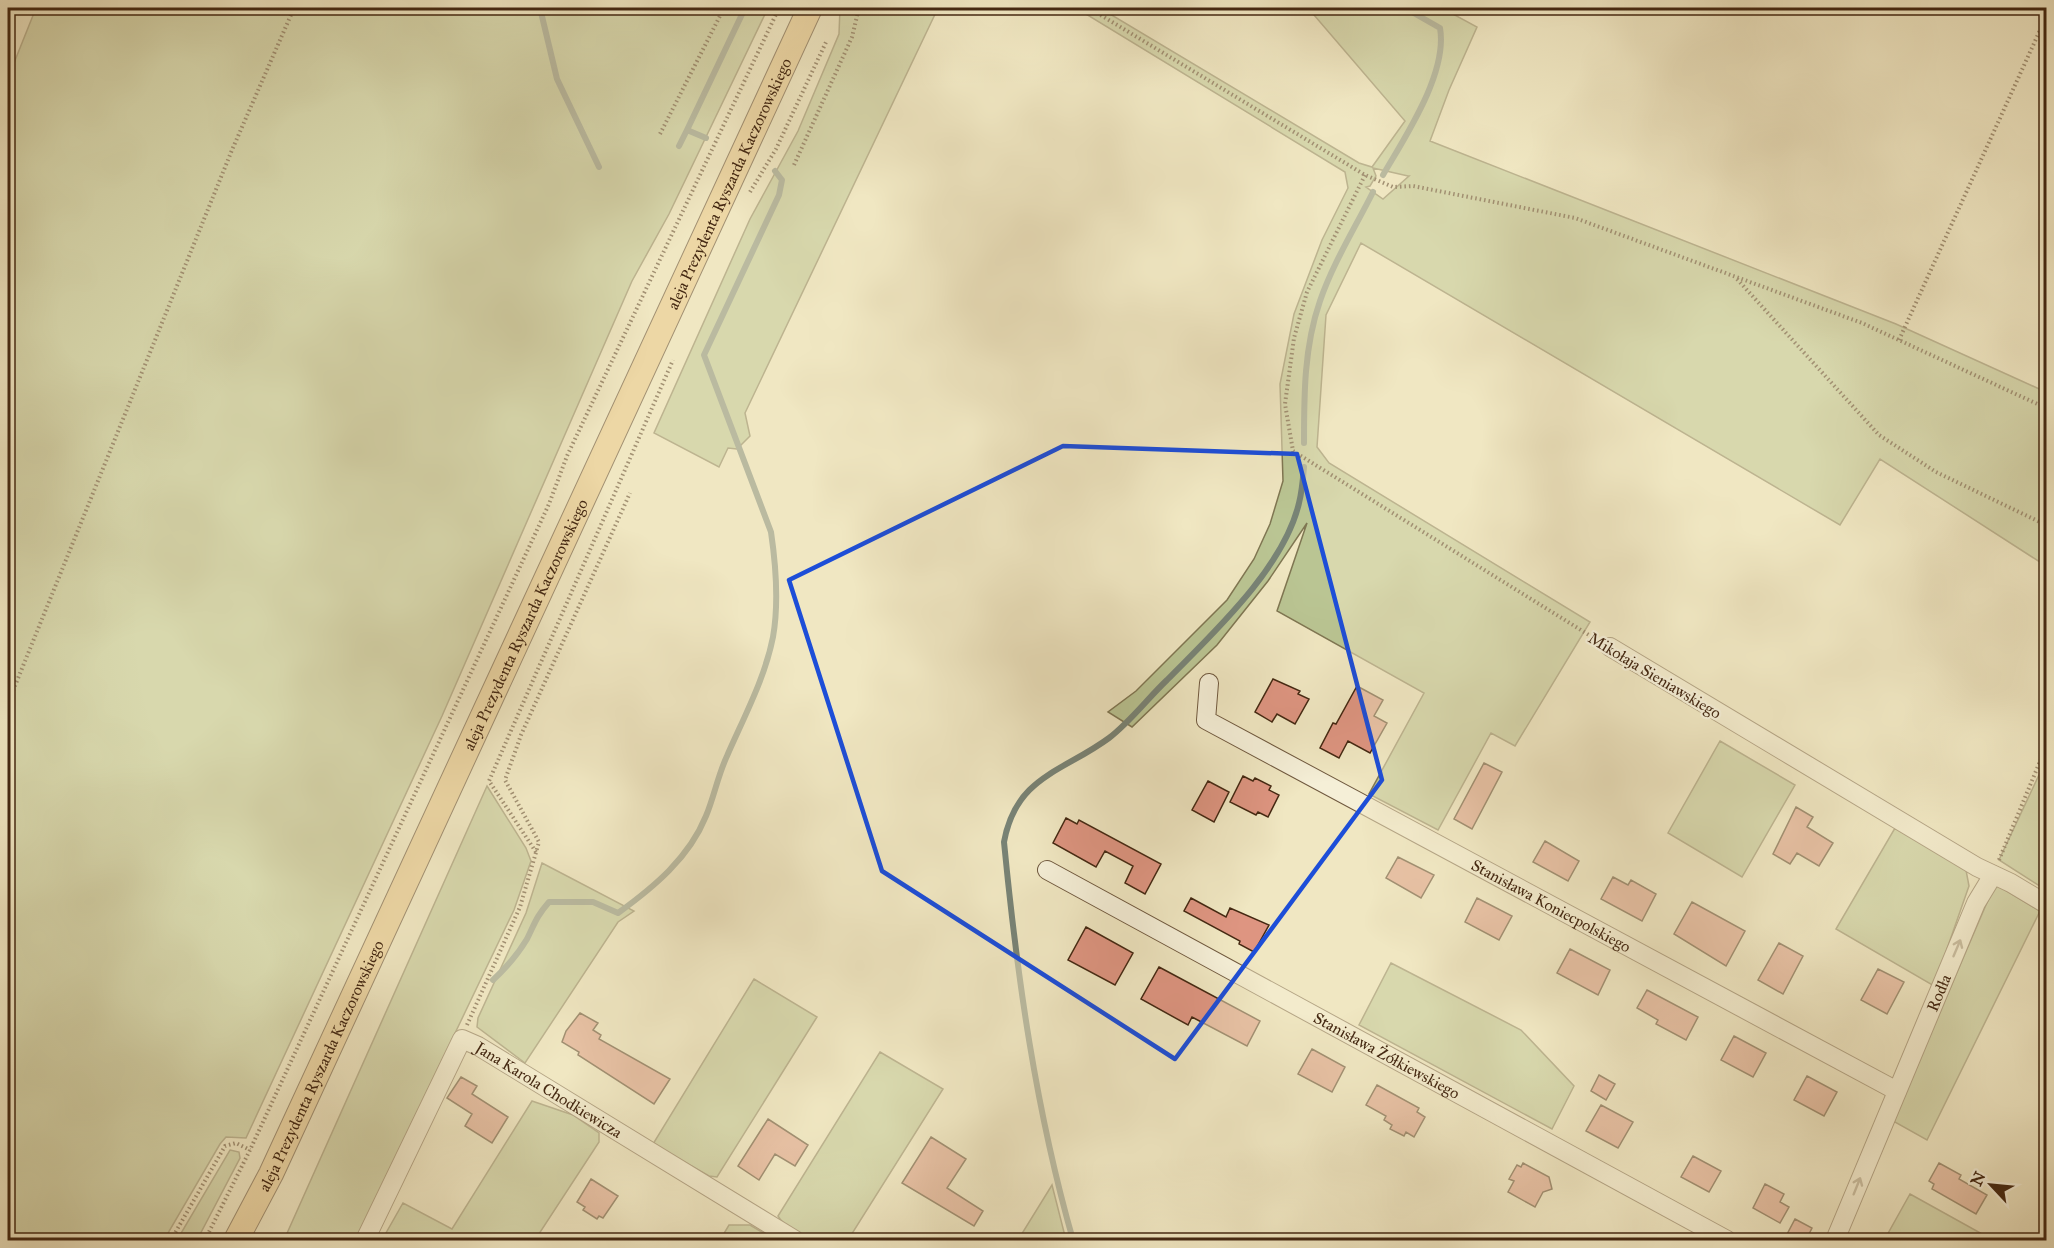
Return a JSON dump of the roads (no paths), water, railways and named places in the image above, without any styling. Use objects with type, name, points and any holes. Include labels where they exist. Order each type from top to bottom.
[{"type":"main road","name":"aleja Prezydenta Ryszarda Kaczorowskiego","points":[[236,1240],[281,1152],[810,8]]},
{"type":"street","name":"Mikołaja Sieniawskiego","points":[[1610,648],[1993,875],[2046,904]]},
{"type":"street","name":"Stanisława Koniecpolskiego","points":[[1209,683],[1206,720],[1897,1091]]},
{"type":"street","name":"Stanisława Żółkiewskiego","points":[[1047,870],[1727,1240]]},
{"type":"street","name":"Rodła","points":[[1835,1240],[1976,903],[1993,875]]},
{"type":"street","name":"Jana Karola Chodkiewicza","points":[[365,1240],[462,1039],[795,1240]]},
{"type":"waterway","points":[[540,8],[557,79],[599,167]]},
{"type":"waterway","points":[[687,130],[745,8]]},
{"type":"waterway","points":[[1383,175],[1423,104],[1438,65],[1441,46],[1440,28],[1405,8]]},
{"type":"waterway","points":[[679,146],[687,130],[706,138]]},
{"type":"waterway","points":[[493,980],[520,950],[538,916],[549,902],[593,902],[618,913],[645,893],[680,858],[699,831],[706,816],[724,763],[765,667],[773,637],[776,611],[771,532],[704,355],[779,195],[782,180],[775,171]]},
{"type":"waterway","points":[[1304,443],[1306,371],[1315,318],[1331,273],[1373,192]]},
{"type":"waterway","points":[[1073,1240],[1048,1142],[1022,993],[1004,842],[1010,820],[1030,789],[1059,768],[1092,750],[1124,725],[1244,599],[1263,575],[1291,527],[1300,499],[1304,467]]}]
